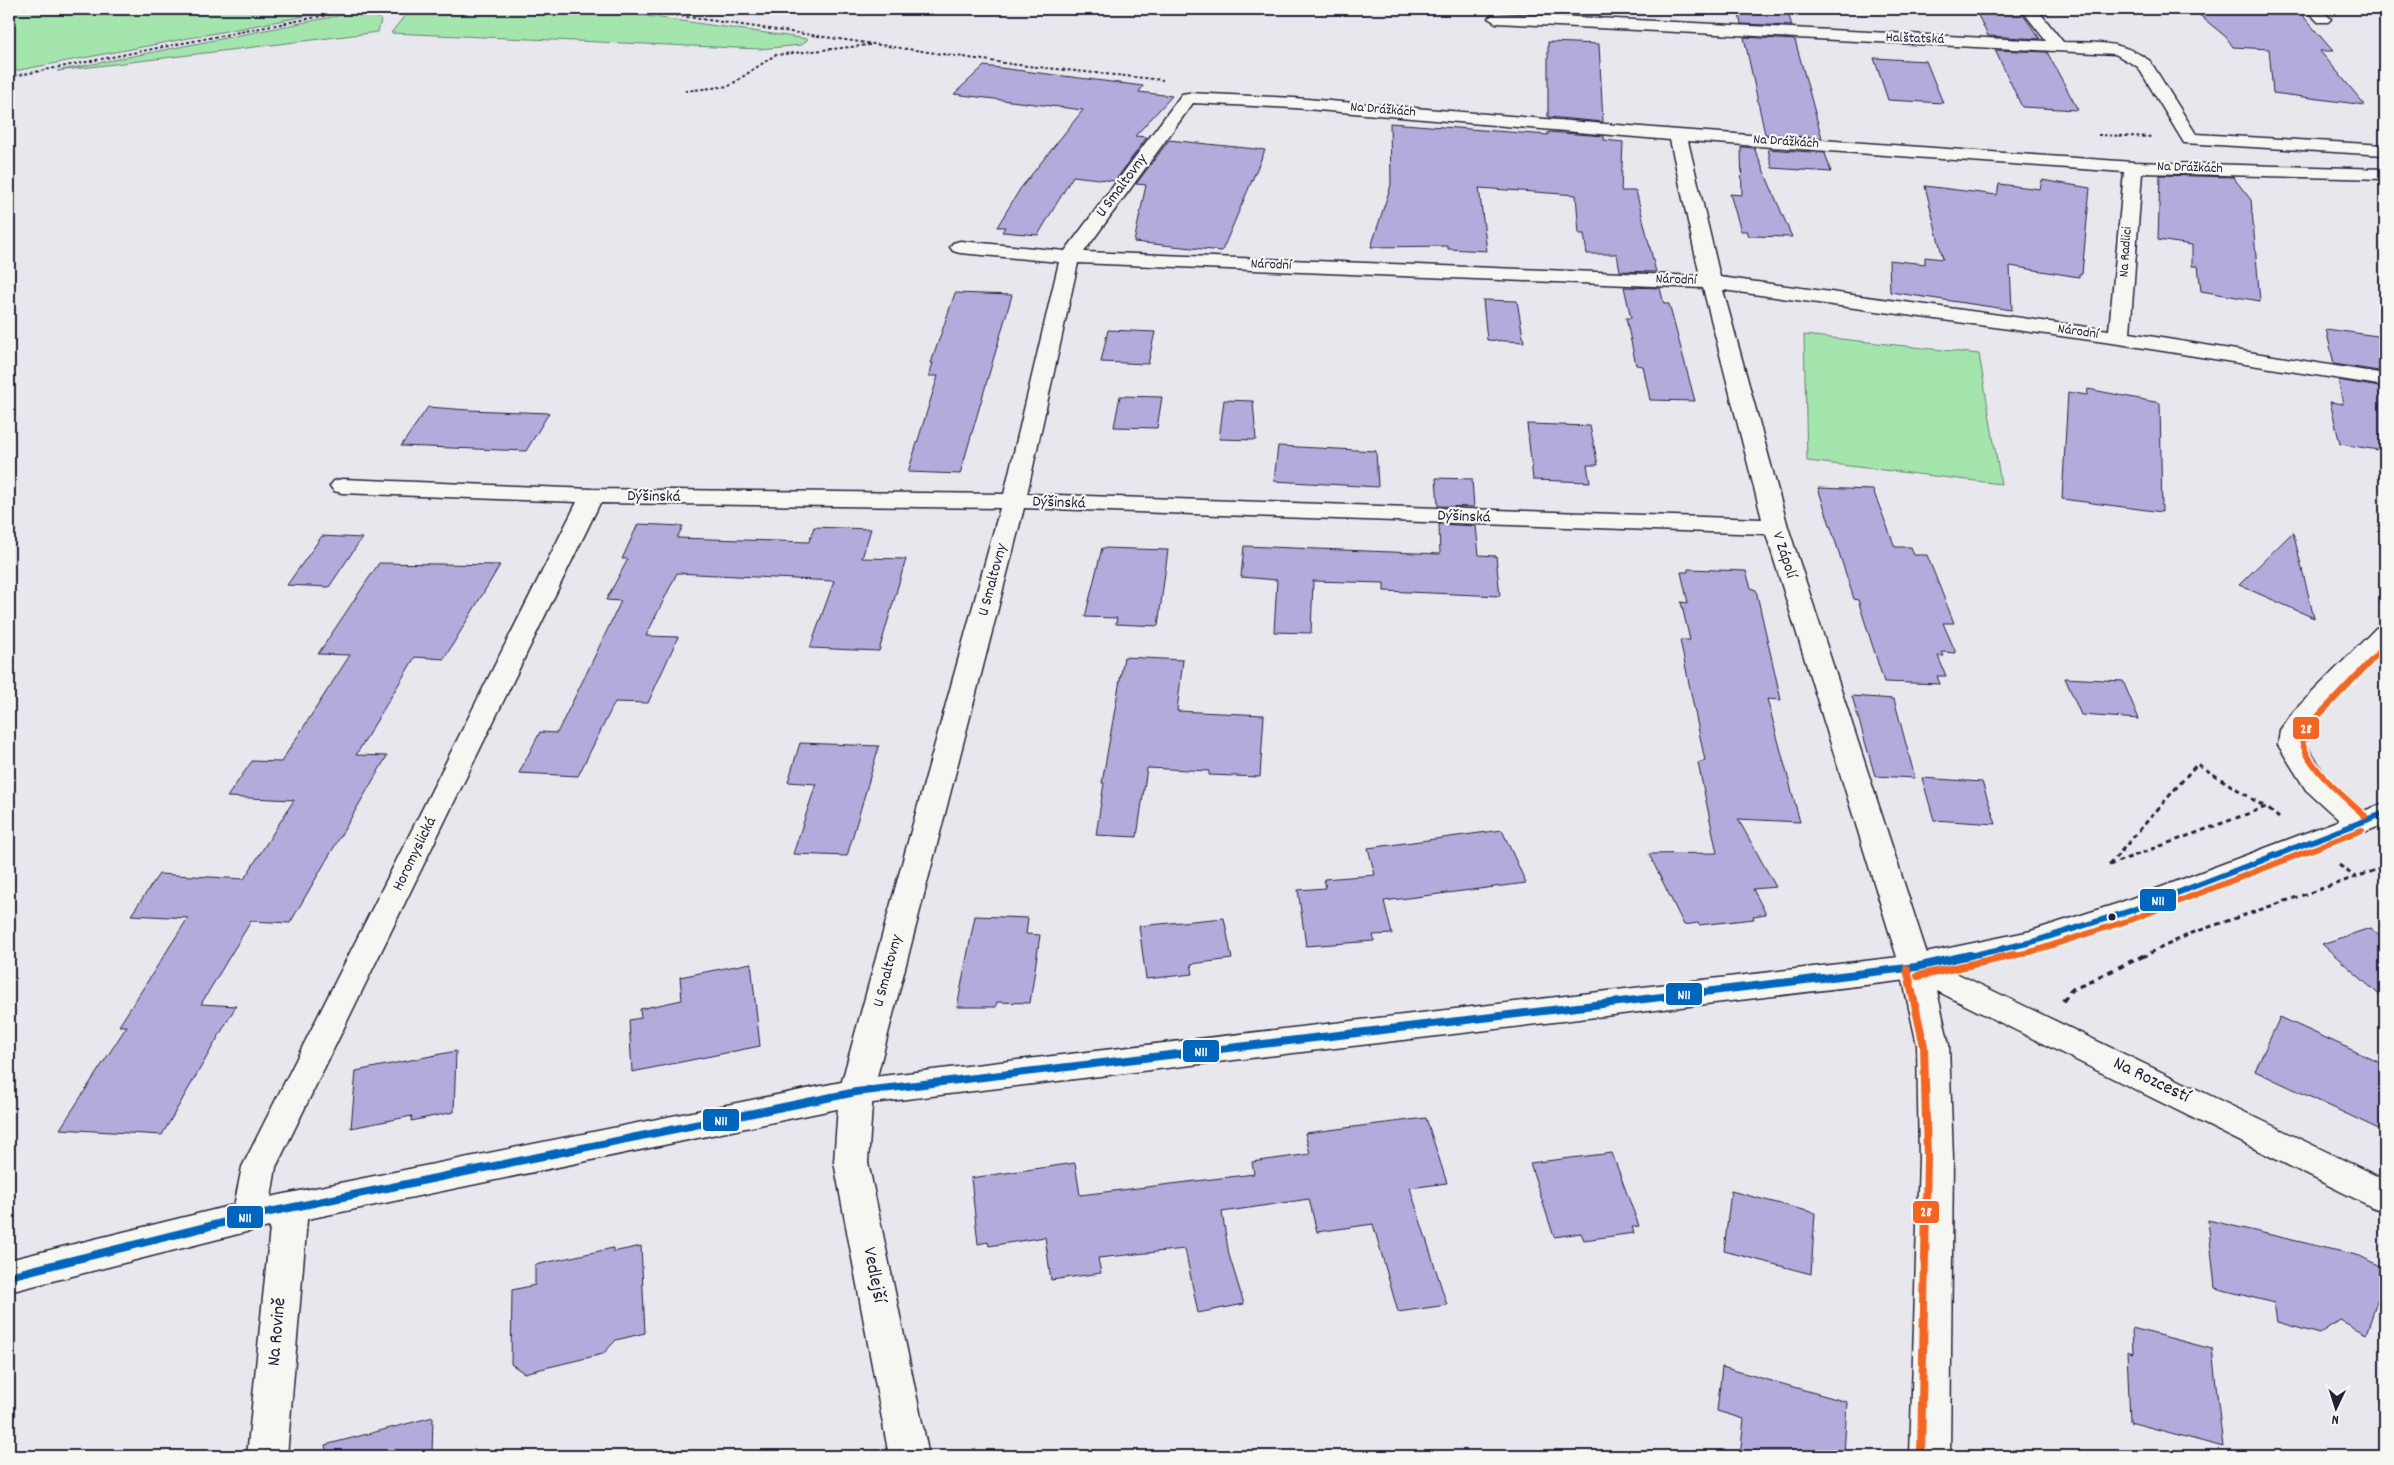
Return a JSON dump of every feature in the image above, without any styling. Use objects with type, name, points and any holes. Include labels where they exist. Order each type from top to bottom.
[{"type":"street","points":[[2029,9],[2058,45]]},
{"type":"street","name":"Halštatská","points":[[1496,18],[1584,16],[1772,33],[2118,49],[2134,56],[2144,64],[2190,139],[2385,150]]},
{"type":"street","points":[[1768,17],[1772,33]]},
{"type":"street","name":"Na Drážkách","points":[[1188,98],[1294,103],[1678,135],[2133,167],[2385,174]]},
{"type":"street","name":"U Smaltovny","points":[[856,1092],[1014,502],[1070,257],[1188,98]]},
{"type":"street","name":"V Zápolí","points":[[1678,135],[1711,282],[1776,527],[1916,967],[1933,1045],[1936,1158],[1930,1456]]},
{"type":"street","name":"Na Radlici","points":[[2119,338],[2133,167]]},
{"type":"street","name":"Národní","points":[[960,247],[1070,257],[1711,282],[2119,338],[2385,380]]},
{"type":"street","name":"Dýšinská","points":[[342,486],[592,496],[1014,502],[1776,527]]},
{"type":"street","name":"Horomyslická","points":[[250,1216],[259,1167],[592,496]]},
{"type":"street","points":[[2372,818],[2316,783],[2292,745],[2294,730],[2304,717],[2385,634]]},
{"type":"street","points":[[9,1276],[250,1216],[856,1092],[1916,967],[2032,942],[2130,911],[2372,818]]},
{"type":"street","name":"Na Rozcestí","points":[[1916,967],[2385,1196]]},
{"type":"street","name":"Vedlejší","points":[[856,1092],[851,1162],[909,1456]]},
{"type":"street","name":"Na Rovině","points":[[267,1456],[290,1208]]},
{"type":"path","points":[[9,77],[358,9]]},
{"type":"path","points":[[621,9],[876,45],[775,55],[728,86],[685,91]]},
{"type":"path","points":[[632,9],[636,10]]},
{"type":"path","points":[[2109,865],[2197,764],[2266,807]]},
{"type":"path","points":[[2045,1030],[2071,990],[2192,933],[2385,867]]},
{"type":"green space","points":[[9,9],[343,9],[9,72]]},
{"type":"green space","points":[[415,9],[583,9],[612,11],[808,39],[802,45],[760,49],[391,33],[406,14]]},
{"type":"green space","points":[[362,11],[373,13],[381,20],[378,32],[57,71]]},
{"type":"green space","points":[[1804,335],[1979,354],[2001,484],[1807,461]]},
{"type":"building","points":[[1738,9],[1787,9],[1792,26],[1741,24]]},
{"type":"building","points":[[1975,9],[2019,9],[2040,39],[1988,36]]},
{"type":"building","points":[[2192,9],[2297,9],[2333,51],[2320,51],[2365,105],[2273,93],[2269,49],[2233,47],[2226,37]]},
{"type":"building","points":[[1744,37],[1795,40],[1822,138],[1765,134]]},
{"type":"building","points":[[1548,42],[1599,44],[1603,122],[1548,117]]},
{"type":"building","points":[[1995,50],[2047,52],[2078,110],[2022,107]]},
{"type":"building","points":[[1874,58],[1926,61],[1943,103],[1888,100]]},
{"type":"building","points":[[984,66],[1143,86],[1139,92],[1172,96],[1135,136],[1147,137],[1115,181],[1073,176],[1038,235],[1002,232],[1005,227],[997,227],[1020,189],[1083,110],[954,94]]},
{"type":"building","points":[[1390,123],[1548,135],[1548,132],[1604,136],[1604,140],[1623,142],[1621,191],[1636,191],[1656,272],[1620,271],[1617,254],[1587,254],[1584,234],[1579,234],[1576,195],[1479,188],[1487,251],[1448,249],[1448,246],[1371,247],[1391,185]]},
{"type":"building","points":[[1169,140],[1265,150],[1222,251],[1134,242],[1146,185],[1136,184]]},
{"type":"building","points":[[1741,147],[1754,148],[1792,237],[1749,236],[1747,231],[1741,231],[1730,194],[1742,195]]},
{"type":"building","points":[[1768,149],[1825,153],[1831,172],[1772,168]]},
{"type":"building","points":[[2160,175],[2233,177],[2251,200],[2260,301],[2201,291],[2198,266],[2192,266],[2192,245],[2158,240]]},
{"type":"building","points":[[2042,180],[2090,188],[2082,274],[2079,274],[2079,277],[2010,266],[2012,310],[1890,292],[1889,260],[1925,264],[1925,257],[1943,259],[1925,186],[1997,195],[1999,184],[2040,189]]},
{"type":"building","points":[[1624,287],[1660,288],[1664,304],[1669,304],[1695,401],[1650,400],[1643,366],[1636,365],[1626,318],[1631,318]]},
{"type":"building","points":[[955,293],[1012,295],[960,474],[908,472],[938,376],[929,376],[933,363],[931,363]]},
{"type":"building","points":[[1483,300],[1517,301],[1524,342],[1487,340]]},
{"type":"building","points":[[2326,329],[2385,337],[2385,372],[2334,364]]},
{"type":"building","points":[[1108,330],[1155,332],[1148,364],[1101,362]]},
{"type":"building","points":[[2338,380],[2385,388],[2385,451],[2340,444],[2330,402],[2343,404]]},
{"type":"building","points":[[2088,389],[2160,403],[2162,512],[2062,499],[2068,392],[2087,395]]},
{"type":"building","points":[[1120,396],[1162,397],[1157,428],[1114,427]]},
{"type":"building","points":[[1224,400],[1253,401],[1256,440],[1219,439]]},
{"type":"building","points":[[428,407],[549,413],[526,451],[401,446]]},
{"type":"building","points":[[1527,424],[1590,426],[1598,465],[1587,465],[1590,482],[1533,480]]},
{"type":"building","points":[[1278,446],[1376,451],[1378,487],[1274,481]]},
{"type":"building","points":[[1436,478],[1472,479],[1474,507],[1438,506]]},
{"type":"building","points":[[1818,488],[1873,490],[1895,547],[1911,547],[1914,555],[1927,555],[1954,623],[1943,623],[1956,653],[1942,652],[1944,656],[1938,656],[1946,676],[1937,676],[1940,684],[1884,682],[1858,600],[1854,599]]},
{"type":"building","points":[[638,524],[683,526],[677,538],[809,542],[814,527],[871,529],[862,558],[906,559],[879,651],[810,648],[834,581],[677,573],[646,636],[678,637],[648,703],[615,702],[578,776],[519,773],[540,732],[557,733],[590,666],[621,601],[606,600],[628,559],[622,559]]},
{"type":"building","points":[[1439,524],[1476,526],[1479,555],[1496,556],[1500,596],[1384,591],[1384,583],[1313,581],[1311,633],[1274,632],[1277,580],[1241,577],[1244,546],[1440,554]]},
{"type":"building","points":[[2293,532],[2314,618],[2239,585]]},
{"type":"building","points":[[322,536],[362,538],[329,587],[287,585]]},
{"type":"building","points":[[1102,548],[1168,550],[1158,626],[1116,624],[1117,618],[1085,617]]},
{"type":"building","points":[[379,563],[500,565],[444,659],[415,657],[356,755],[387,756],[290,923],[251,921],[201,1004],[236,1006],[162,1135],[60,1129],[127,1026],[119,1026],[188,918],[131,915],[159,874],[244,879],[294,800],[227,797],[252,761],[281,762],[350,655],[318,654]]},
{"type":"building","points":[[1688,569],[1746,571],[1751,588],[1756,590],[1781,700],[1767,699],[1800,822],[1738,819],[1776,887],[1753,889],[1766,914],[1753,916],[1754,919],[1699,925],[1698,923],[1684,925],[1649,854],[1717,853],[1698,763],[1705,761],[1680,640],[1690,640],[1681,602],[1688,603],[1681,572],[1688,572]]},
{"type":"building","points":[[1124,657],[1183,660],[1177,711],[1264,715],[1260,777],[1209,775],[1209,771],[1147,768],[1137,837],[1096,835],[1104,783],[1102,783]]},
{"type":"building","points":[[2065,678],[2123,681],[2139,719],[2081,715]]},
{"type":"building","points":[[1852,696],[1894,699],[1915,778],[1875,776]]},
{"type":"building","points":[[800,743],[879,746],[847,856],[793,854],[816,784],[788,782]]},
{"type":"building","points":[[1922,778],[1982,782],[1996,824],[1934,820]]},
{"type":"building","points":[[1502,830],[1526,883],[1384,901],[1392,934],[1373,935],[1374,941],[1306,946],[1298,890],[1326,888],[1324,879],[1375,875],[1368,848]]},
{"type":"building","points":[[975,916],[1028,918],[1026,934],[1040,935],[1030,1003],[997,1002],[996,1007],[957,1007]]},
{"type":"building","points":[[1224,918],[1232,959],[1191,964],[1193,974],[1146,979],[1139,926]]},
{"type":"building","points":[[2370,928],[2385,941],[2385,1000],[2322,944]]},
{"type":"building","points":[[751,963],[760,1046],[632,1072],[629,1020],[641,1018],[640,1009],[682,1000],[680,977]]},
{"type":"building","points":[[2280,1017],[2385,1065],[2385,1132],[2255,1071]]},
{"type":"building","points":[[456,1051],[454,1112],[411,1121],[412,1116],[351,1128],[356,1071]]},
{"type":"building","points":[[1426,1118],[1447,1183],[1410,1188],[1447,1305],[1398,1312],[1373,1224],[1317,1232],[1309,1199],[1222,1212],[1229,1255],[1244,1304],[1198,1313],[1185,1249],[1098,1258],[1101,1273],[1051,1280],[1045,1237],[989,1246],[988,1242],[978,1244],[971,1178],[1075,1163],[1080,1195],[1254,1174],[1252,1162],[1310,1154],[1305,1133]]},
{"type":"building","points":[[1612,1153],[1639,1226],[1632,1227],[1634,1233],[1584,1240],[1581,1233],[1554,1237],[1530,1163]]},
{"type":"building","points":[[1731,1191],[1815,1213],[1811,1274],[1724,1251]]},
{"type":"building","points":[[2208,1220],[2360,1256],[2385,1269],[2385,1278],[2366,1334],[2340,1320],[2320,1334],[2277,1322],[2274,1303],[2215,1288]]},
{"type":"building","points":[[641,1246],[645,1333],[616,1340],[603,1354],[524,1373],[511,1364],[512,1290],[535,1285],[535,1265],[613,1248],[613,1252]]},
{"type":"building","points":[[2132,1328],[2212,1349],[2223,1447],[2130,1422],[2127,1351],[2133,1353]]},
{"type":"building","points":[[1722,1367],[1847,1402],[1844,1456],[1740,1456],[1744,1419],[1717,1411]]},
{"type":"building","points":[[433,1417],[432,1456],[327,1456],[325,1445]]},
{"type":"transit line","name":"28","points":[[2365,816],[2323,777],[2301,743],[2302,733],[2385,646]]},
{"type":"transit line","name":"N11","points":[[9,1276],[250,1216],[856,1092],[1916,967],[2032,942],[2130,911],[2385,813]]},
{"type":"transit line","name":"28","points":[[1918,976],[2034,951],[2133,919],[2362,830]]},
{"type":"transit line","name":"28","points":[[1907,969],[1924,1046],[1927,1158],[1921,1456]]}]
